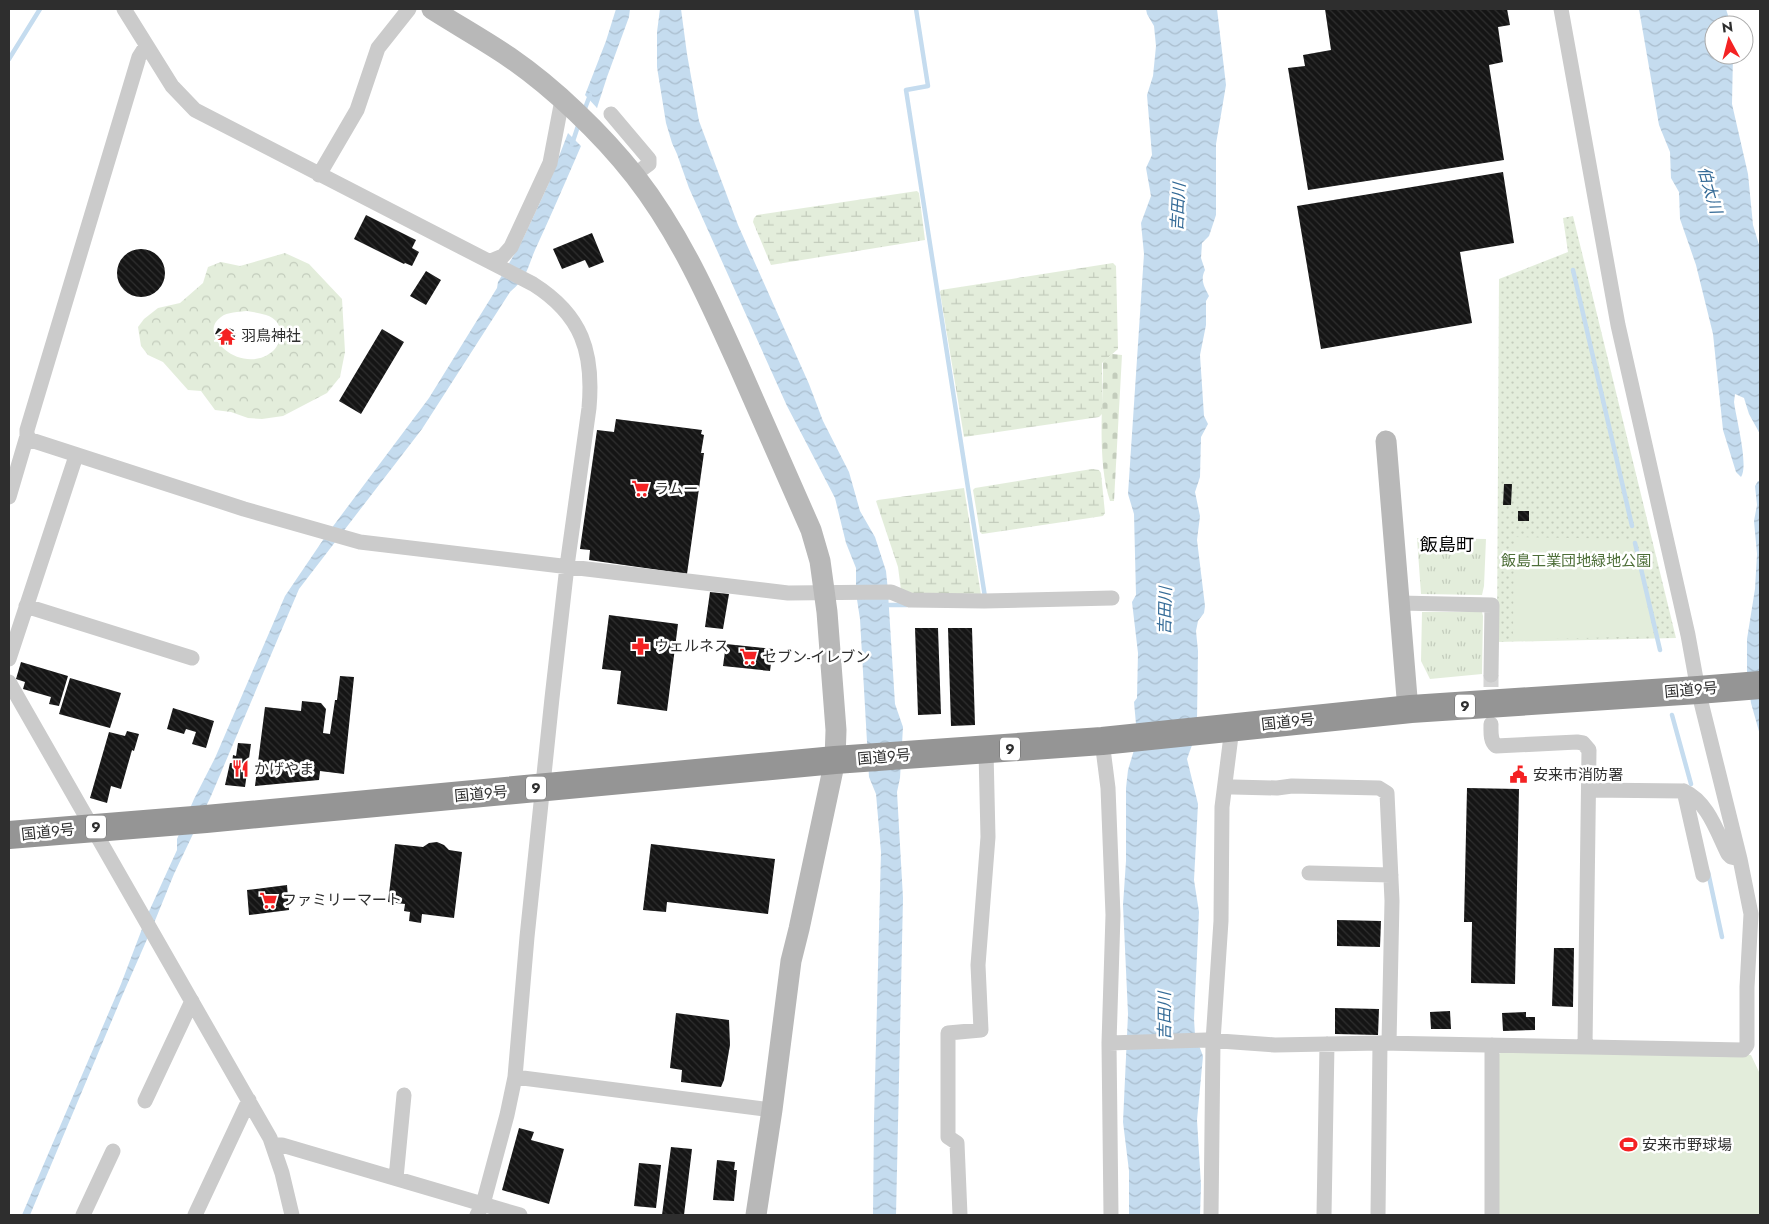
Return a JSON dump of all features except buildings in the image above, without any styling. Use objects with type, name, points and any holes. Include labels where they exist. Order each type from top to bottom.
[{"type":"highway","name":"国道9号","points":[[9,835],[194,820],[835,760],[906,754],[986,751],[1108,741],[1408,710],[1760,685]]},
{"type":"street","points":[[124,9],[172,86],[195,110],[319,175],[491,261],[546,292],[568,314],[575,324],[587,352],[591,390],[566,566],[527,937],[516,1078],[480,1210]]},
{"type":"street","points":[[319,175],[357,110],[378,48],[409,9]]},
{"type":"street","points":[[432,9],[510,58],[567,105],[634,175],[669,225],[696,273],[722,327],[811,530],[820,561],[825,593],[836,730],[835,760],[800,929],[791,961],[772,1110],[756,1215]]},
{"type":"street","points":[[1109,1043],[1210,1040],[1275,1045],[1492,1044],[1743,1050],[1747,1045],[1747,987],[1751,914],[1618,325],[1561,9]]},
{"type":"street","points":[[9,497],[28,436],[27,430],[139,57],[146,46]]},
{"type":"street","points":[[491,261],[503,256],[511,247],[550,163],[567,105]]},
{"type":"street","points":[[611,114],[649,159],[648,166],[634,175]]},
{"type":"street","points":[[28,436],[31,440],[235,506],[360,542],[788,593],[894,592],[910,600],[984,601],[1112,598]]},
{"type":"street","points":[[1386,441],[1408,710]]},
{"type":"street","points":[[9,660],[74,462]]},
{"type":"street","points":[[1399,603],[1492,605],[1491,675]]},
{"type":"street","points":[[26,606],[192,658]]},
{"type":"street","points":[[9,682],[273,1145],[292,1215]]},
{"type":"street","points":[[1491,724],[1492,744],[1496,746],[1583,743],[1587,746],[1590,755],[1585,1046]]},
{"type":"street","points":[[1211,1215],[1210,1040],[1221,920],[1222,807],[1229,729]]},
{"type":"street","points":[[1108,741],[1113,915],[1109,1043],[1111,1215]]},
{"type":"street","points":[[960,1215],[957,1143],[948,1137],[948,1032],[981,1030],[978,965],[988,837],[986,751]]},
{"type":"street","points":[[1233,787],[1277,788],[1292,786],[1382,789],[1388,796],[1392,901],[1378,1215]]},
{"type":"street","points":[[1589,790],[1684,791],[1692,795],[1710,817],[1728,854],[1731,857],[1740,859]]},
{"type":"street","points":[[1684,791],[1703,875]]},
{"type":"street","points":[[1309,873],[1391,875]]},
{"type":"street","points":[[145,1101],[192,1001]]},
{"type":"street","points":[[1324,1215],[1327,1044]]},
{"type":"street","points":[[1492,1044],[1492,1215]]},
{"type":"street","points":[[516,1078],[772,1110]]},
{"type":"street","points":[[396,1178],[404,1095]]},
{"type":"street","points":[[195,1215],[249,1100]]},
{"type":"street","points":[[273,1145],[396,1178],[480,1210],[520,1215]]},
{"type":"street","points":[[83,1215],[113,1151]]},
{"type":"green space","points":[[917,191],[919,193],[925,240],[771,265],[753,222],[757,215]]},
{"type":"green space","name":"飯島工業団地緑地公園","points":[[1573,216],[1676,638],[1497,642],[1499,279],[1568,252],[1563,218]]},
{"type":"green space","points":[[285,253],[309,264],[342,299],[345,352],[340,377],[327,393],[283,416],[262,419],[248,418],[231,412],[215,410],[201,391],[188,390],[163,362],[148,355],[141,346],[138,327],[144,319],[158,308],[180,303],[203,283],[208,267],[221,262],[240,266]],"holes":[[[247,311],[272,317],[279,325],[281,336],[277,346],[273,351],[261,358],[249,359],[226,351],[218,343],[214,334],[215,325],[221,317],[233,312]]]},
{"type":"green space","points":[[1113,263],[1116,266],[1118,349],[1102,363],[1102,414],[1099,417],[964,437],[941,290]]},
{"type":"green space","points":[[1112,354],[1122,355],[1114,501],[1110,501],[1103,468],[1102,414],[1103,362]]},
{"type":"green space","points":[[1092,469],[1099,470],[1101,473],[1105,513],[1103,516],[982,534],[980,532],[973,490],[975,488]]},
{"type":"green space","points":[[964,488],[981,595],[914,594],[901,590],[898,567],[876,501]]},
{"type":"green space","points":[[1514,537],[1633,539],[1654,636],[1513,640]]},
{"type":"green space","points":[[1417,538],[1486,539],[1482,595],[1421,594]]},
{"type":"green space","points":[[1422,612],[1482,612],[1482,674],[1430,679],[1421,661]]},
{"type":"green space","name":"安来市野球場","points":[[1506,1049],[1751,1055],[1760,1074],[1760,1215],[1497,1215],[1495,1057]]},
{"type":"water","points":[[616,9],[630,9],[629,17],[597,108],[585,95]]},
{"type":"water","points":[[660,9],[681,9],[699,121],[738,225],[809,384],[823,421],[849,472],[860,511],[875,537],[886,571],[888,591],[856,591],[856,568],[846,543],[835,498],[787,406],[689,188],[666,123],[657,67],[657,32]]},
{"type":"water","name":"吉田川","points":[[1146,9],[1217,9],[1226,85],[1216,144],[1216,215],[1209,236],[1202,243],[1201,258],[1205,270],[1203,283],[1209,296],[1206,301],[1206,325],[1200,355],[1204,416],[1208,424],[1201,437],[1200,477],[1195,492],[1200,516],[1197,540],[1205,606],[1204,613],[1198,621],[1196,631],[1198,651],[1197,720],[1136,724],[1134,702],[1137,698],[1138,653],[1132,602],[1136,595],[1134,514],[1128,494],[1144,254],[1141,223],[1151,196],[1146,168],[1152,155],[1147,95],[1153,76],[1156,46],[1154,26]]},
{"type":"water","name":"伯太川","points":[[1639,9],[1726,9],[1728,15],[1704,15],[1704,65],[1733,65],[1732,104],[1748,174],[1753,225],[1760,248],[1760,434],[1749,414],[1744,398],[1735,394],[1734,402],[1744,463],[1741,477],[1736,472],[1723,430],[1713,334],[1696,265],[1680,219],[1679,192],[1671,178],[1670,152],[1659,125]]},
{"type":"water","points":[[568,133],[581,146],[526,273],[510,292],[422,429],[299,589],[211,796],[174,874],[152,928],[146,918],[177,850],[177,839],[194,799],[215,758],[285,596],[325,537],[429,398],[497,288],[498,282],[521,243],[548,185]]},
{"type":"water","points":[[1758,481],[1760,482],[1760,735],[1751,703],[1747,674],[1747,639],[1755,589],[1757,554],[1754,521],[1757,505],[1755,486]]},
{"type":"water","points":[[856,593],[888,593],[895,704],[903,727],[900,778],[897,792],[903,898],[896,1215],[873,1215],[881,852],[876,794],[869,777],[860,619]]},
{"type":"water","name":"吉田川","points":[[1196,734],[1187,759],[1198,804],[1194,880],[1199,912],[1194,1019],[1195,1035],[1203,1056],[1197,1120],[1201,1185],[1200,1215],[1129,1215],[1129,1171],[1123,1122],[1128,1014],[1123,905],[1128,770],[1137,740]]},
{"type":"water","points":[[145,921],[148,937],[30,1215],[22,1215],[121,984]]},
{"type":"waterway","points":[[9,59],[40,9]]},
{"type":"waterway","points":[[916,9],[928,86],[906,90],[985,597]]},
{"type":"waterway","points":[[584,111],[590,95]]},
{"type":"waterway","points":[[572,144],[579,123]]},
{"type":"waterway","points":[[1573,270],[1632,526]]},
{"type":"waterway","points":[[1635,543],[1660,650]]},
{"type":"waterway","points":[[884,605],[907,605]]},
{"type":"waterway","points":[[1672,715],[1691,784]]},
{"type":"waterway","points":[[1708,872],[1722,937]]},
{"type":"tunnel","points":[[1491,675],[1491,710]]},
{"type":"place","name":"羽鳥神社","points":[[227,336]]},
{"type":"place","name":"ラムー","points":[[640,489]]},
{"type":"place","name":"ウェルネス","points":[[640,646]]},
{"type":"place","name":"セブン-イレブン","points":[[748,657]]},
{"type":"place","name":"かげやま","points":[[240,769]]},
{"type":"place","name":"安来市消防署","points":[[1519,775]]},
{"type":"place","name":"ファミリーマート","points":[[268,900]]},
{"type":"place","name":"安来市野球場","points":[[1628,1145]]},
{"type":"district","name":"飯島町","points":[[1447,545]]}]
